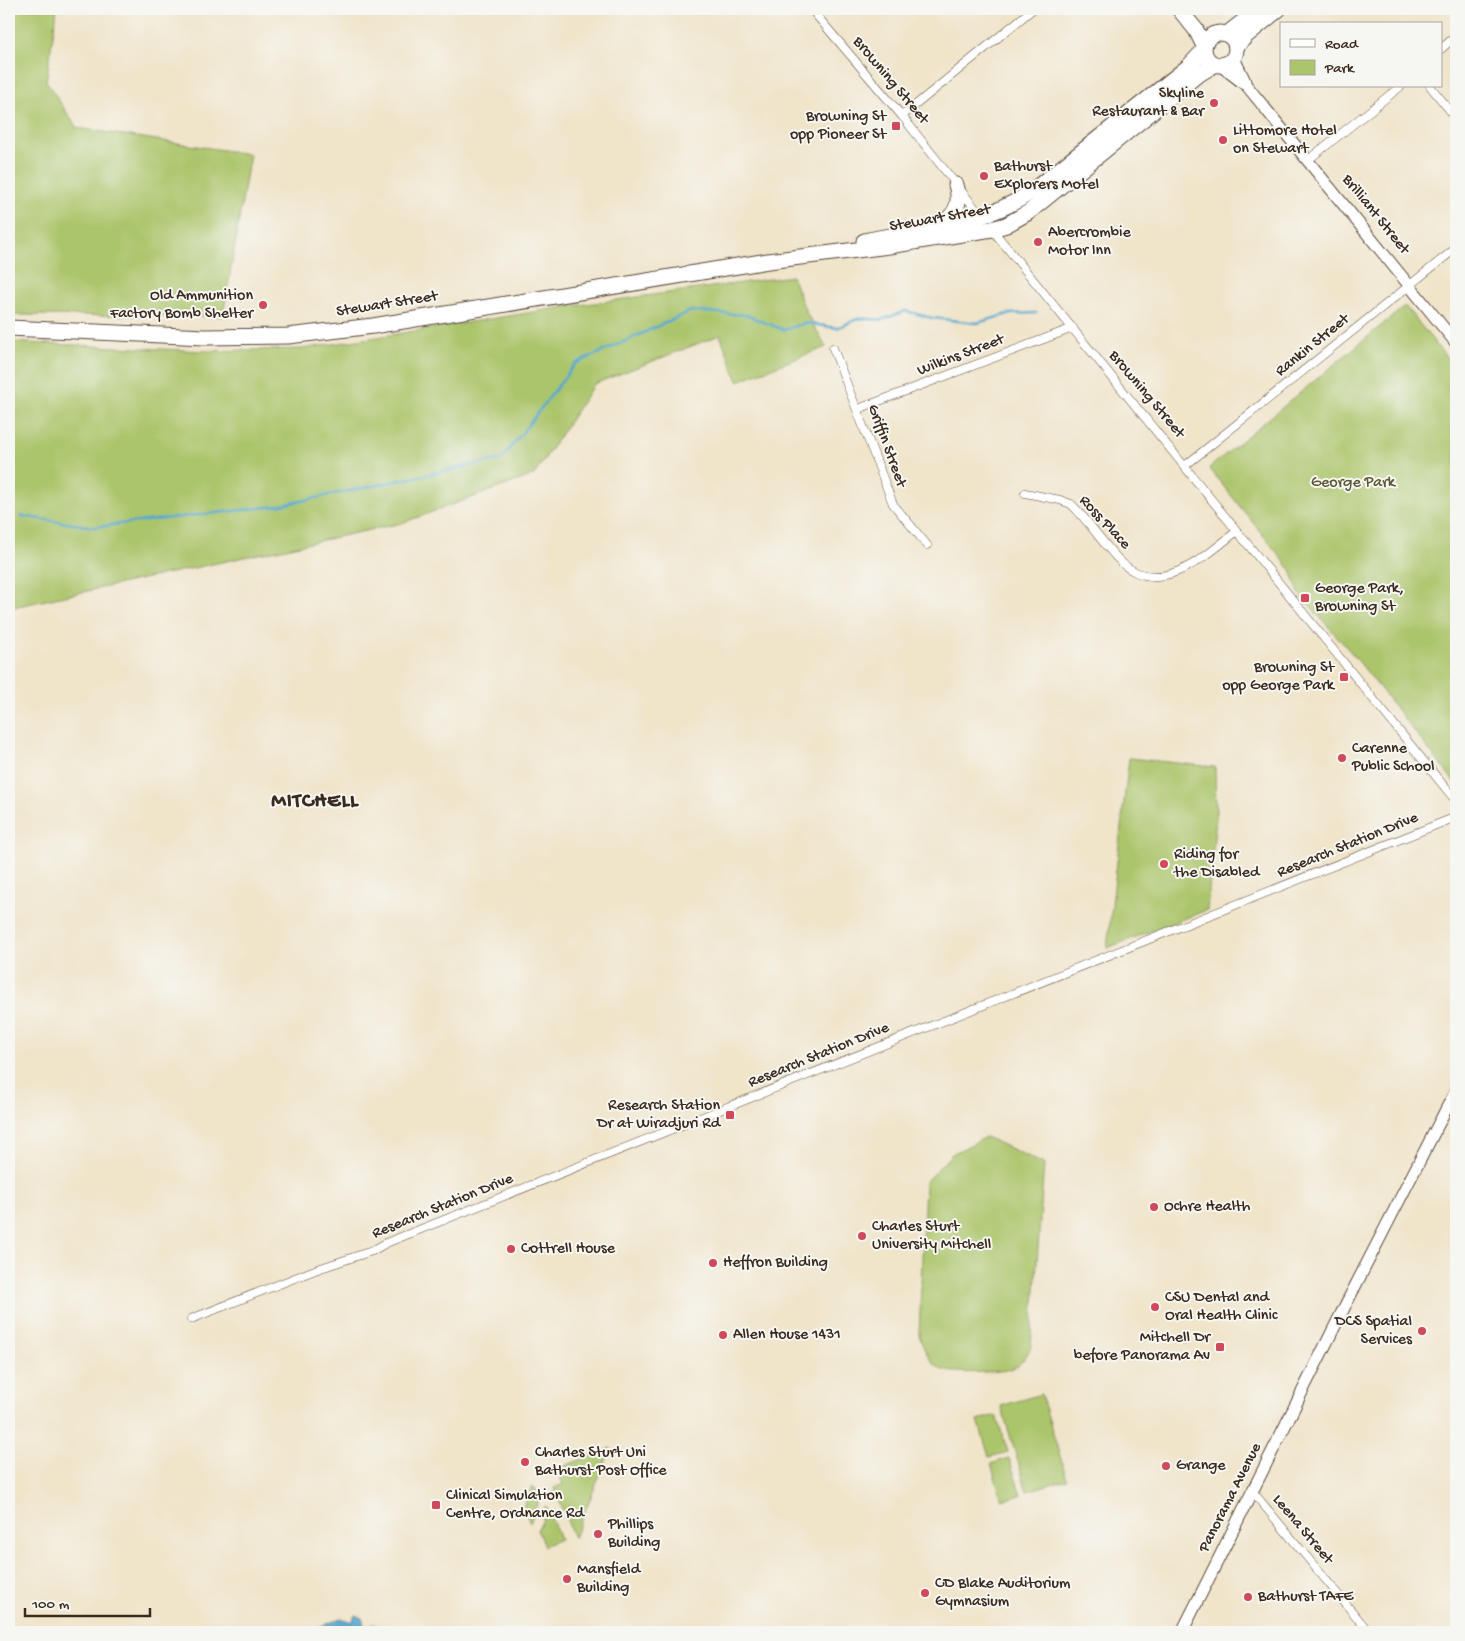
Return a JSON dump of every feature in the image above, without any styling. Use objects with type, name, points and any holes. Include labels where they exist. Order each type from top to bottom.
[{"type":"highway","points":[[1179,9],[1196,30],[1207,60],[1217,65],[1235,52],[1246,36],[1279,9]]},
{"type":"highway","points":[[1191,9],[1204,23],[1233,39],[1235,52]]},
{"type":"highway","points":[[1204,48],[1209,37],[1223,34],[1259,9]]},
{"type":"highway","name":"Stewart Street","points":[[768,261],[889,246],[987,223],[1031,192],[1189,66],[1204,48]]},
{"type":"highway","name":"Stewart Street","points":[[9,328],[205,337],[288,336],[373,326],[768,261],[929,229],[987,223],[1006,224],[1029,212],[1196,76],[1217,65]]},
{"type":"highway","points":[[929,229],[942,224],[954,213],[959,199],[956,185]]},
{"type":"street","name":"Browning Street","points":[[812,9],[902,116],[956,185],[1186,465],[1237,531],[1456,801]]},
{"type":"street","points":[[902,116],[1033,9]]},
{"type":"street","points":[[1442,47],[1456,36]]},
{"type":"street","name":"Brilliant Street","points":[[1235,52],[1247,86]]},
{"type":"street","name":"Brilliant Street","points":[[1217,65],[1247,86],[1456,343]]},
{"type":"street","points":[[1308,160],[1398,88]]},
{"type":"street","points":[[1432,88],[1456,118]]},
{"type":"street","name":"Rankin Street","points":[[1186,465],[1456,248]]},
{"type":"street","name":"Wilkins Street","points":[[858,409],[1073,328]]},
{"type":"street","name":"Griffin Street","points":[[832,348],[858,409],[893,504],[927,545]]},
{"type":"street","name":"Ross Place","points":[[1025,493],[1071,504],[1123,564],[1144,574],[1169,575],[1181,571],[1237,531]]},
{"type":"street","name":"Research Station Drive","points":[[191,1319],[316,1270],[372,1251],[1086,963],[1456,817]]},
{"type":"street","name":"Panorama Avenue","points":[[1182,1632],[1346,1304],[1456,1090]]},
{"type":"street","name":"Leena Street","points":[[1253,1492],[1369,1632]]},
{"type":"green space","points":[[9,9],[57,9],[46,81],[77,128],[250,154],[223,316],[9,315]]},
{"type":"green space","points":[[792,276],[806,312],[826,347],[738,381],[720,335],[594,384],[534,475],[402,523],[9,608],[9,342],[204,351],[302,349],[565,307]]},
{"type":"green space","name":"George Park","points":[[1405,306],[1456,369],[1456,784],[1356,658],[1299,593],[1291,570],[1209,468]]},
{"type":"green space","name":"Riding for the Disabled","points":[[1129,758],[1215,767],[1216,817],[1207,910],[1107,948]]},
{"type":"green space","points":[[986,1137],[1044,1164],[1031,1347],[1022,1362],[1008,1370],[957,1372],[943,1370],[931,1360],[919,1335],[925,1182],[952,1154]]},
{"type":"green space","points":[[1041,1394],[1067,1479],[1027,1491],[1001,1406]]},
{"type":"green space","points":[[996,1415],[1008,1452],[989,1457],[978,1420]]},
{"type":"green space","points":[[611,1448],[574,1538],[554,1488],[563,1484],[557,1469]]},
{"type":"green space","points":[[1009,1458],[1021,1495],[1002,1500],[991,1464]]},
{"type":"green space","points":[[532,1486],[540,1497],[530,1523],[523,1507]]},
{"type":"green space","points":[[546,1506],[560,1539],[544,1546],[537,1530],[543,1519],[542,1510]]},
{"type":"water","points":[[355,1615],[362,1618],[364,1625],[371,1627],[373,1623],[379,1627],[381,1632],[307,1632],[341,1618],[352,1622]]},
{"type":"waterway","points":[[21,516],[94,527],[277,506],[502,459],[575,364],[691,311],[746,315],[784,330],[805,323],[837,328],[860,318],[881,320],[906,311],[932,318],[977,323],[1008,314],[1036,313]]},
{"type":"place","name":"Skyline Restaurant & Bar","points":[[1214,103]]},
{"type":"place","name":"Browning St opp Pioneer St","points":[[896,126]]},
{"type":"place","name":"Littomore Hotel on Stewart","points":[[1223,140]]},
{"type":"place","name":"Bathurst Explorers Motel","points":[[984,176]]},
{"type":"place","name":"Abercrombie Motor Inn","points":[[1038,242]]},
{"type":"place","name":"Old Ammunition Factory Bomb Shelter","points":[[263,305]]},
{"type":"place","name":"George Park, Browning St","points":[[1305,598]]},
{"type":"place","name":"Browning St opp George Park","points":[[1344,677]]},
{"type":"place","name":"Carenne Public School","points":[[1342,758]]},
{"type":"place","name":"Riding for the Disabled","points":[[1164,864]]},
{"type":"place","name":"Research Station Dr at Wiradjuri Rd","points":[[730,1115]]},
{"type":"place","name":"Ochre Health","points":[[1154,1207]]},
{"type":"place","name":"Charles Sturt University Mitchell","points":[[862,1236]]},
{"type":"place","name":"Cottrell House","points":[[511,1249]]},
{"type":"place","name":"Heffron Building","points":[[713,1263]]},
{"type":"place","name":"CSU Dental and Oral Health Clinic","points":[[1155,1307]]},
{"type":"place","name":"DCS Spatial Services","points":[[1422,1331]]},
{"type":"place","name":"Allen House 1431","points":[[723,1335]]},
{"type":"place","name":"Mitchell Dr before Panorama Av","points":[[1220,1347]]},
{"type":"place","name":"Charles Sturt Uni Bathurst Post Office","points":[[525,1462]]},
{"type":"place","name":"Grange","points":[[1166,1466]]},
{"type":"place","name":"Clinical Simulation Centre, Ordnance Rd","points":[[436,1505]]},
{"type":"place","name":"Phillips Building","points":[[598,1534]]},
{"type":"place","name":"Mansfield Building","points":[[567,1579]]},
{"type":"place","name":"CD Blake Auditorium Gymnasium","points":[[925,1593]]},
{"type":"place","name":"Bathurst TAFE","points":[[1248,1597]]},
{"type":"district","name":"MITCHELL","points":[[315,802]]}]
